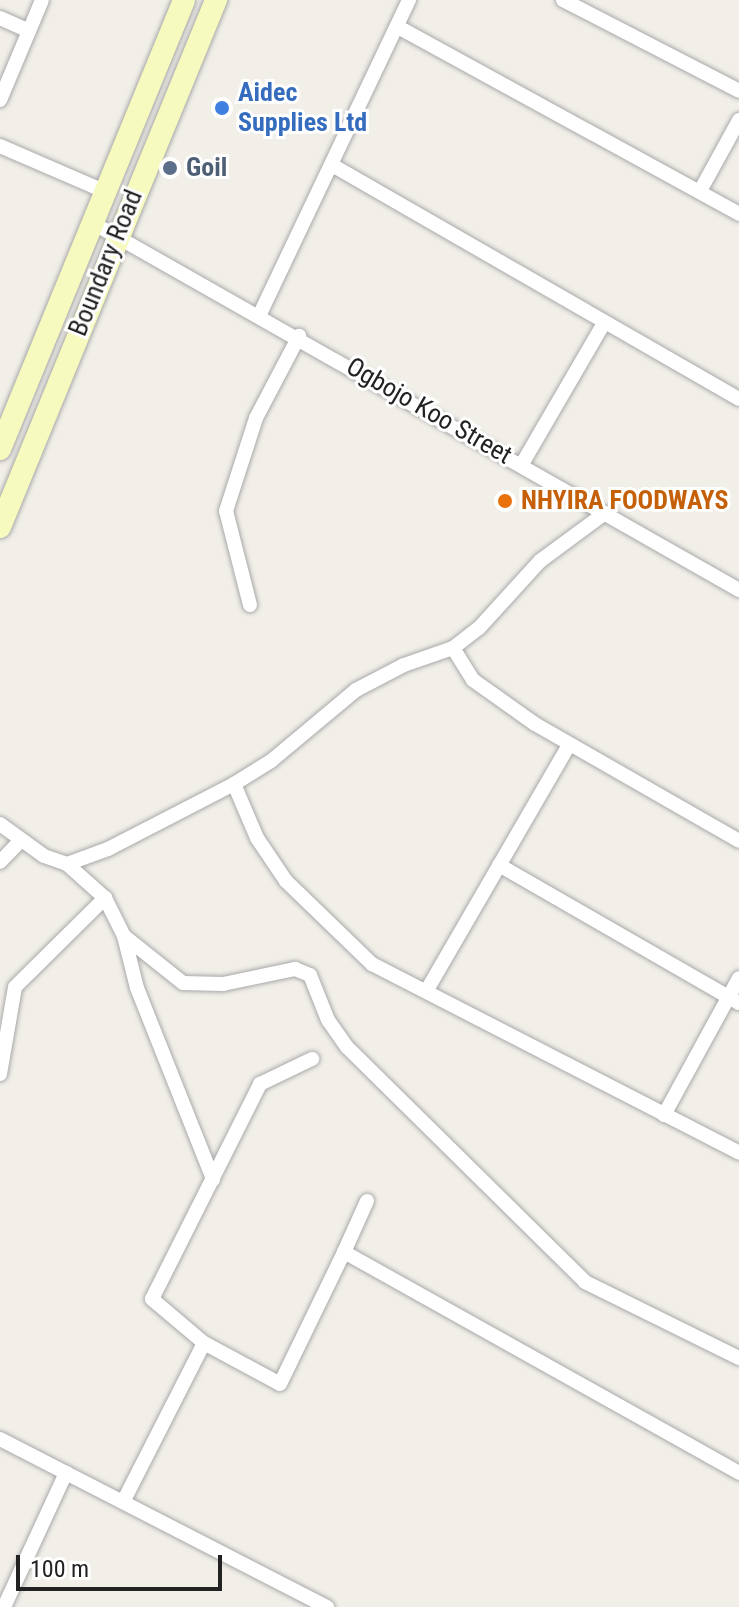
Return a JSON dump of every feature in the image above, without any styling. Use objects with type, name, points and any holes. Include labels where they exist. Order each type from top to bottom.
[{"type":"main road","name":"Boundary Road","points":[[0,449],[7,410],[91,222],[184,0]]},
{"type":"main road","name":"Boundary Road","points":[[0,527],[116,236],[216,0]]},
{"type":"street","points":[[0,100],[42,0]]},
{"type":"street","points":[[259,316],[409,0]]},
{"type":"street","points":[[563,0],[739,91]]},
{"type":"street","points":[[0,18],[29,31]]},
{"type":"street","points":[[398,27],[739,214]]},
{"type":"street","points":[[700,191],[739,120]]},
{"type":"street","points":[[0,146],[104,191]]},
{"type":"street","points":[[332,165],[603,325],[739,399]]},
{"type":"street","name":"Ogbojo Koo Street","points":[[91,222],[299,336],[739,590]]},
{"type":"street","points":[[522,464],[603,325]]},
{"type":"street","points":[[250,605],[226,511],[256,418],[299,336]]},
{"type":"street","points":[[67,864],[108,849],[234,784],[271,761],[356,690],[404,665],[453,648],[479,628],[540,561],[605,513]]},
{"type":"street","points":[[453,648],[486,691],[569,745],[739,841]]},
{"type":"street","points":[[427,990],[569,745]]},
{"type":"street","points":[[234,784],[257,838],[306,905],[372,964],[739,1153]]},
{"type":"street","points":[[0,824],[20,841],[67,864],[105,898],[124,936],[137,988],[213,1179]]},
{"type":"street","points":[[0,862],[20,841]]},
{"type":"street","points":[[499,865],[734,1000]]},
{"type":"street","points":[[0,1074],[15,987],[105,898]]},
{"type":"street","points":[[124,936],[183,983],[223,984],[295,969],[310,975],[328,1020],[347,1047],[585,1282],[739,1358]]},
{"type":"street","points":[[664,1115],[734,1000],[739,978]]},
{"type":"street","points":[[312,1059],[260,1084],[152,1299],[204,1343],[280,1384],[367,1201]]},
{"type":"street","points":[[344,1252],[739,1473]]},
{"type":"street","points":[[123,1502],[204,1343]]},
{"type":"street","points":[[0,1439],[327,1607]]},
{"type":"street","points":[[4,1607],[66,1473]]},
{"type":"place","name":"Aidec Supplies Ltd","points":[[222,108]]},
{"type":"place","name":"Goil","points":[[170,168]]},
{"type":"place","name":"NHYIRA FOODWAYS","points":[[505,501]]}]
